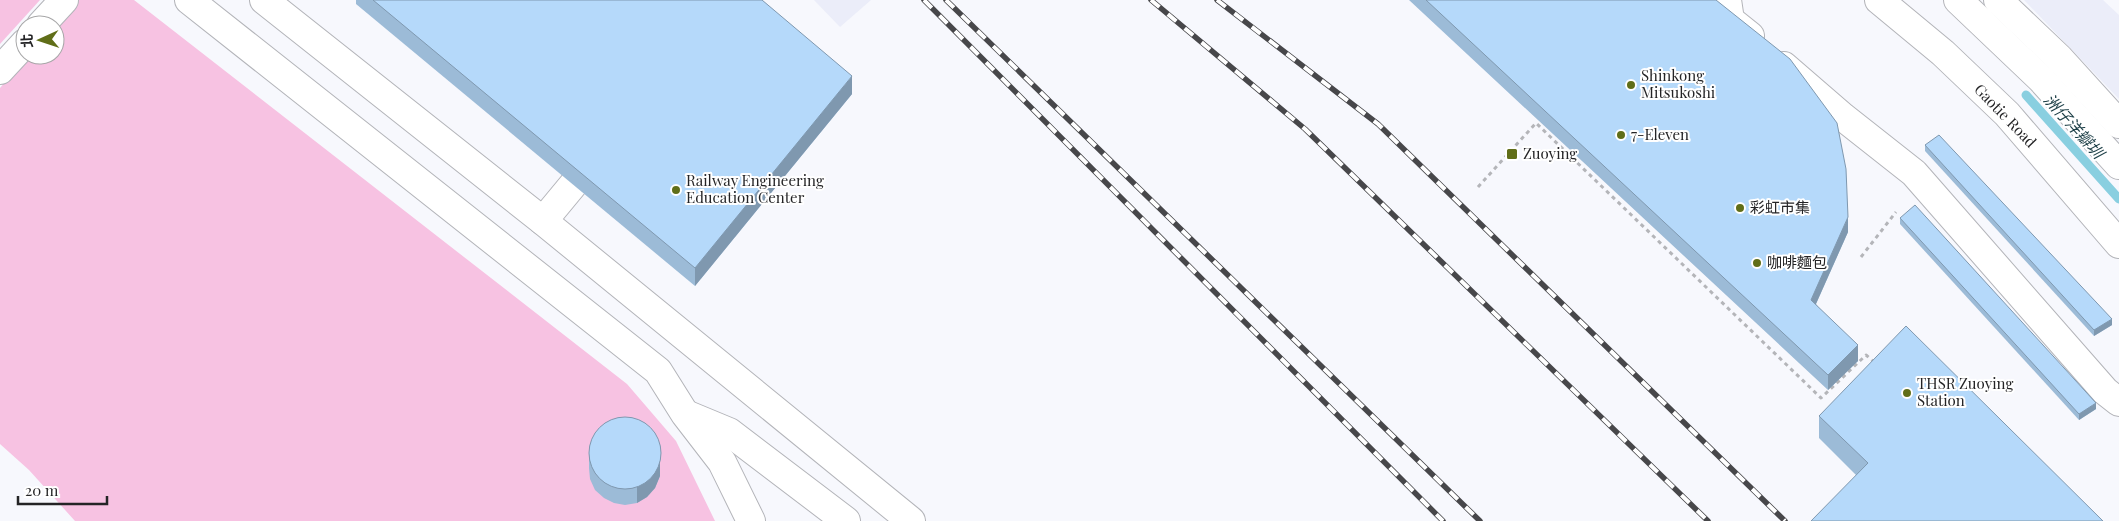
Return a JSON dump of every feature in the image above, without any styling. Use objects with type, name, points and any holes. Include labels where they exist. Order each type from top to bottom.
[{"type":"street","points":[[50,15],[64,0]]},
{"type":"street","points":[[189,0],[658,371],[685,414],[722,462],[751,521]]},
{"type":"street","points":[[264,0],[543,221],[911,521]]},
{"type":"street","points":[[1727,0],[1730,20],[1843,117],[1914,173],[2105,391],[2119,402]]},
{"type":"street","name":"Gaotie Road","points":[[1879,0],[1943,53],[2007,114],[2119,244]]},
{"type":"street","points":[[1958,0],[2041,79],[2119,165]]},
{"type":"street","points":[[1998,0],[2059,58],[2119,124]]},
{"type":"street","points":[[0,70],[15,54]]},
{"type":"street","points":[[543,221],[613,137]]},
{"type":"street","points":[[685,414],[729,432],[846,521]]},
{"type":"path","points":[[1478,187],[1536,123],[1821,398],[1866,355],[1880,369]]},
{"type":"path","points":[[1860,257],[1896,212]]},
{"type":"shaded area","points":[[0,0],[40,0],[26,15],[15,15],[15,28],[0,44]]},
{"type":"shaded area","points":[[75,0],[134,0],[627,384],[676,441],[715,521],[75,521],[29,470],[0,444],[0,88],[20,65],[65,65],[65,15],[63,15]]},
{"type":"shaded area","points":[[814,0],[871,0],[840,27]]},
{"type":"shaded area","points":[[2024,0],[2103,0],[2119,15],[2119,99]]},
{"type":"building","name":"Railway Engineering Education Center","points":[[373,0],[762,0],[852,76],[695,268]]},
{"type":"building","name":"彩虹市集","points":[[1426,0],[1716,0],[1790,59],[1837,123],[1846,169],[1848,217],[1811,300],[1858,345],[1828,375]]},
{"type":"building","points":[[1939,135],[2112,319],[2094,330],[1925,145]]},
{"type":"building","points":[[1915,205],[2096,403],[2079,414],[1900,218]]},
{"type":"building","name":"THSR Zuoying Station","points":[[1906,326],[2103,521],[1811,521],[1868,463],[1819,416]]},
{"type":"building","points":[[625,417],[645,423],[655,433],[661,453],[655,473],[645,483],[625,489],[605,483],[595,473],[589,453],[595,433],[605,423]]},
{"type":"waterway","name":"洲仔洋瓣圳","points":[[2026,95],[2119,199]]},
{"type":"railway","points":[[924,0],[1443,521]]},
{"type":"railway","points":[[946,0],[1480,521]]},
{"type":"railway","points":[[1151,0],[1305,129],[1708,521]]},
{"type":"railway","points":[[1217,0],[1378,124],[1785,521]]},
{"type":"place","name":"Shinkong Mitsukoshi","points":[[1631,85]]},
{"type":"place","name":"7-Eleven","points":[[1621,135]]},
{"type":"place","name":"Zuoying","points":[[1512,154]]},
{"type":"place","name":"Railway Engineering Education Center","points":[[676,190]]},
{"type":"place","name":"彩虹市集","points":[[1740,208]]},
{"type":"place","name":"咖啡麵包","points":[[1757,263]]},
{"type":"place","name":"THSR Zuoying Station","points":[[1907,393]]}]
